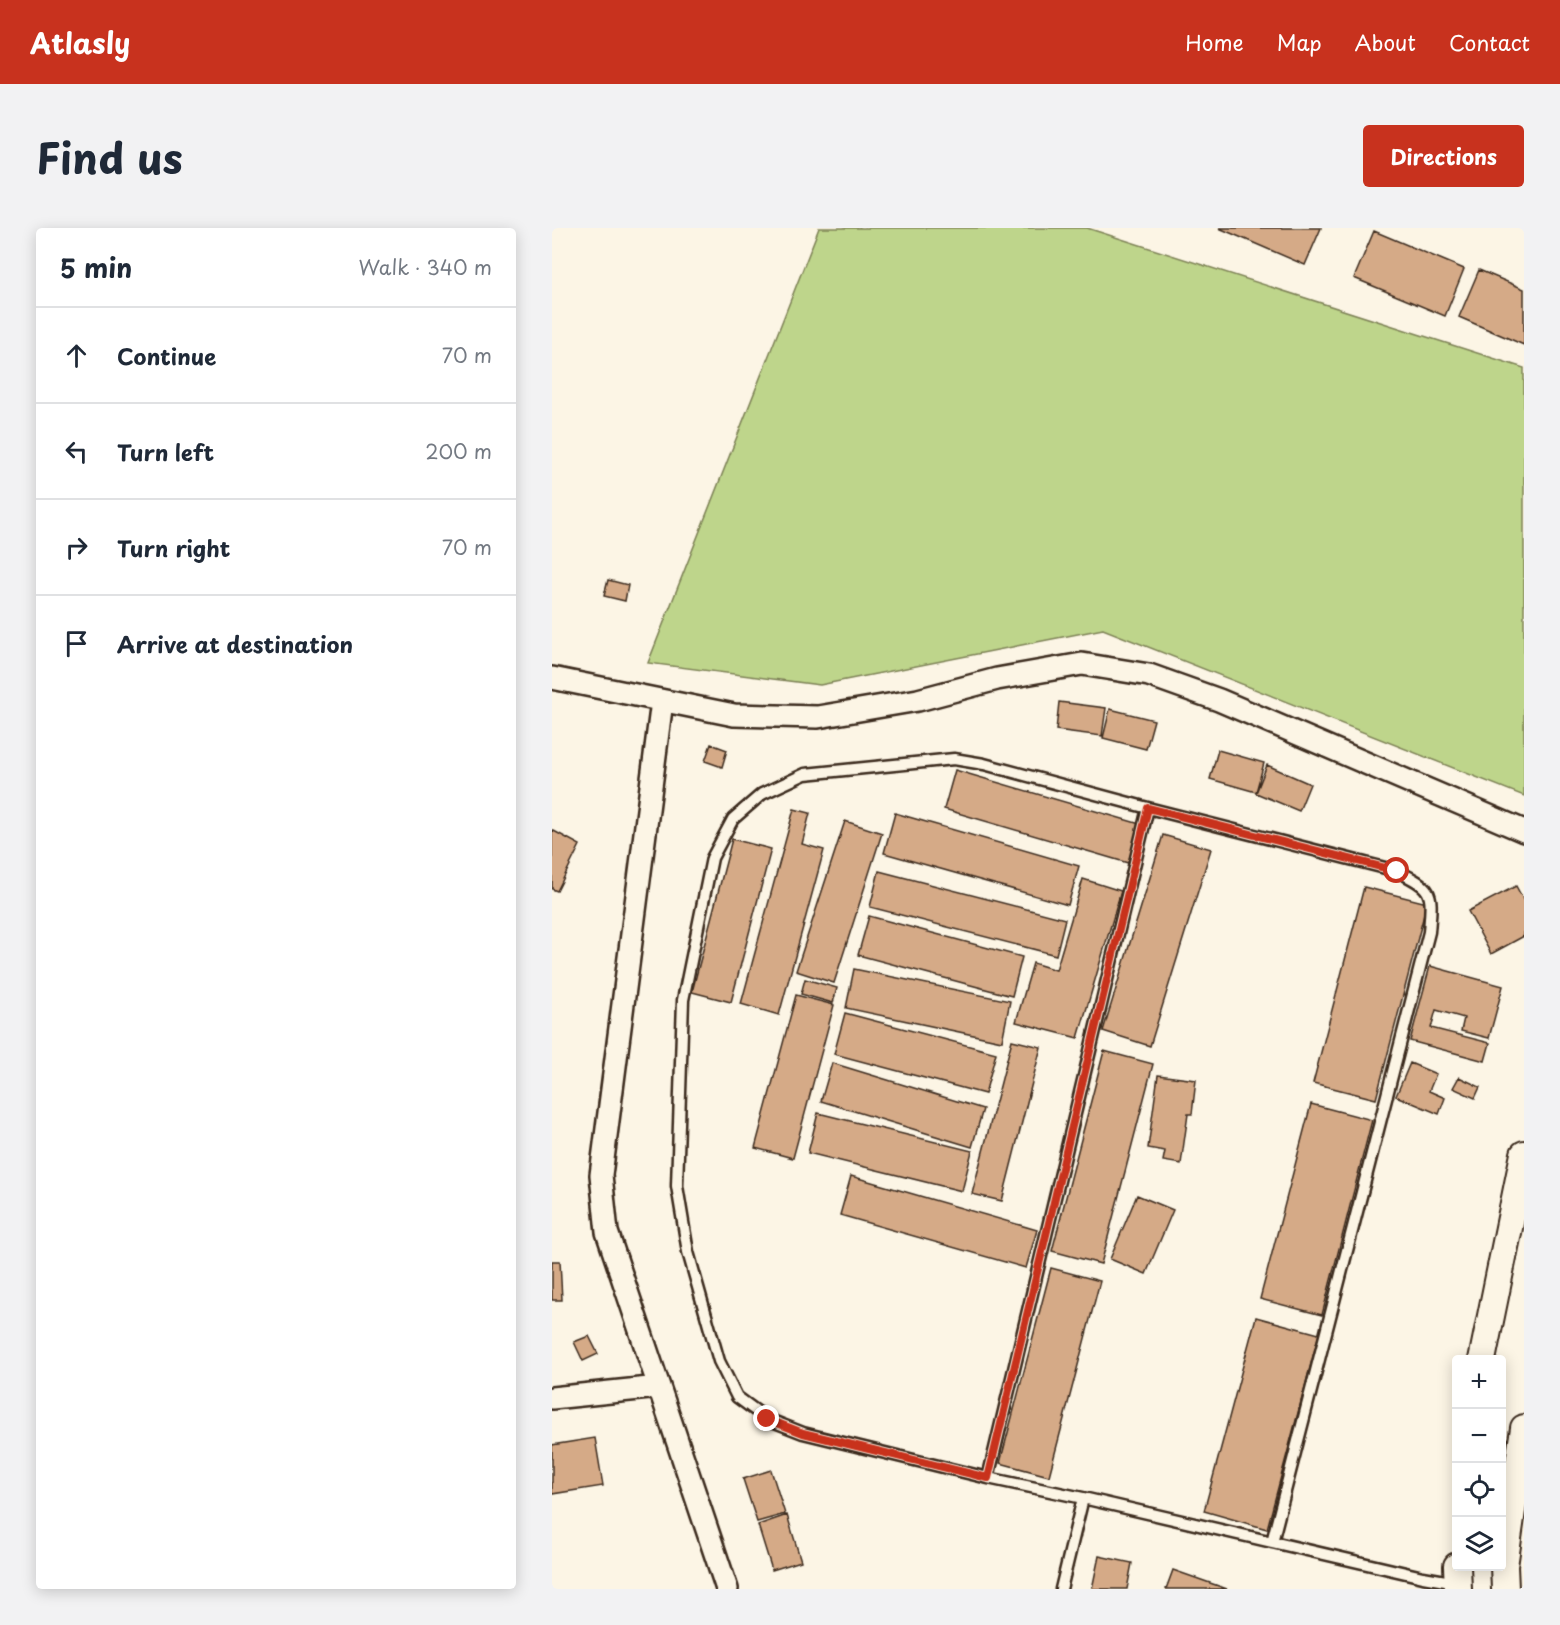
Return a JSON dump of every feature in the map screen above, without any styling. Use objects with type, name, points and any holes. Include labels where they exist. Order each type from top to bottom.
[{"type":"street","points":[[552,678],[734,715],[818,717],[918,700],[997,679],[1082,664],[1149,675],[1219,700],[1524,831]]},
{"type":"street","points":[[662,701],[601,1175],[607,1232],[727,1589]]},
{"type":"street","points":[[1483,1355],[1524,1154]]},
{"type":"street","points":[[552,1398],[659,1387]]},
{"type":"street","points":[[1505,1589],[1504,1566],[1524,1428]]},
{"type":"lane","points":[[1272,1542],[1429,932],[1431,898],[1420,882],[1397,871],[984,764],[954,759],[805,774],[762,794],[733,819],[712,858],[683,1000],[677,1186],[688,1252],[720,1361],[737,1397],[767,1419],[803,1433],[988,1478],[1423,1577],[1458,1580]]},
{"type":"lane","points":[[988,1478],[1148,808]]},
{"type":"lane","points":[[1061,1589],[1083,1498]]},
{"type":"green space","points":[[819,228],[1087,228],[1524,368],[1524,796],[1103,629],[820,685],[648,663]]},
{"type":"building","points":[[1219,228],[1321,228],[1305,265]]},
{"type":"building","points":[[1374,231],[1464,269],[1445,316],[1354,278]]},
{"type":"building","points":[[1479,270],[1524,289],[1524,345],[1459,317]]},
{"type":"building","points":[[608,580],[628,585],[625,601],[604,596]]},
{"type":"building","points":[[1059,702],[1106,708],[1102,736],[1056,730]]},
{"type":"building","points":[[1110,709],[1154,720],[1146,749],[1103,738]]},
{"type":"building","points":[[711,744],[727,750],[722,767],[705,761]]},
{"type":"building","points":[[1218,750],[1264,763],[1256,792],[1210,779]]},
{"type":"building","points":[[1267,765],[1310,784],[1299,811],[1256,793]]},
{"type":"building","points":[[955,770],[1140,824],[1128,863],[944,809]]},
{"type":"building","points":[[794,809],[810,813],[802,844],[824,850],[779,1015],[741,1004]]},
{"type":"building","points":[[895,813],[1079,866],[1068,905],[884,853]]},
{"type":"building","points":[[845,821],[882,833],[834,983],[796,971]]},
{"type":"building","points":[[552,830],[580,845],[557,891],[552,889]]},
{"type":"building","points":[[1163,835],[1211,849],[1150,1046],[1103,1031]]},
{"type":"building","points":[[732,839],[771,849],[731,1002],[692,992]]},
{"type":"building","points":[[879,871],[1065,919],[1056,955],[870,907]]},
{"type":"building","points":[[1083,879],[1121,891],[1078,1038],[1016,1022],[1033,963],[1056,970]]},
{"type":"building","points":[[1516,886],[1524,901],[1524,936],[1491,954],[1468,911]]},
{"type":"building","points":[[1364,887],[1427,903],[1376,1099],[1313,1083]]},
{"type":"building","points":[[869,916],[1022,957],[1012,996],[858,955]]},
{"type":"building","points":[[1430,966],[1503,986],[1489,1038],[1461,1031],[1464,1018],[1436,1010],[1431,1028],[1490,1043],[1485,1061],[1410,1041]]},
{"type":"building","points":[[854,969],[1010,1001],[1002,1041],[846,1008]]},
{"type":"building","points":[[805,979],[837,988],[833,1003],[801,994]]},
{"type":"building","points":[[796,995],[834,1005],[793,1158],[755,1148]]},
{"type":"building","points":[[845,1013],[996,1053],[985,1094],[834,1054]]},
{"type":"building","points":[[1012,1040],[1041,1047],[1002,1201],[972,1194]]},
{"type":"building","points":[[1104,1051],[1153,1064],[1101,1264],[1052,1251]]},
{"type":"building","points":[[832,1063],[983,1109],[972,1147],[821,1101]]},
{"type":"building","points":[[1410,1063],[1436,1074],[1429,1091],[1445,1098],[1439,1114],[1396,1096]]},
{"type":"building","points":[[1158,1075],[1196,1080],[1192,1114],[1188,1114],[1181,1164],[1163,1161],[1165,1151],[1148,1148]]},
{"type":"building","points":[[1459,1077],[1480,1087],[1475,1098],[1453,1088]]},
{"type":"building","points":[[1311,1104],[1372,1120],[1322,1315],[1260,1299]]},
{"type":"building","points":[[818,1113],[972,1151],[962,1191],[808,1153]]},
{"type":"building","points":[[851,1176],[1037,1230],[1026,1268],[840,1215]]},
{"type":"building","points":[[1137,1195],[1173,1210],[1146,1274],[1110,1259]]},
{"type":"building","points":[[552,1261],[560,1261],[562,1300],[552,1300]]},
{"type":"building","points":[[1051,1268],[1100,1281],[1049,1476],[1000,1463]]},
{"type":"building","points":[[1256,1317],[1319,1334],[1267,1529],[1204,1511]]},
{"type":"building","points":[[589,1336],[598,1354],[583,1361],[574,1342]]},
{"type":"building","points":[[595,1438],[603,1486],[552,1494],[552,1445]]},
{"type":"building","points":[[771,1470],[785,1514],[757,1522],[743,1479]]},
{"type":"building","points":[[787,1515],[801,1561],[772,1570],[758,1525]]},
{"type":"building","points":[[1099,1556],[1132,1563],[1127,1589],[1092,1589]]},
{"type":"building","points":[[1173,1570],[1227,1589],[1166,1589]]},
{"type":"route","points":[[767,1419],[803,1433],[988,1478],[1148,808],[1397,871]]}]
